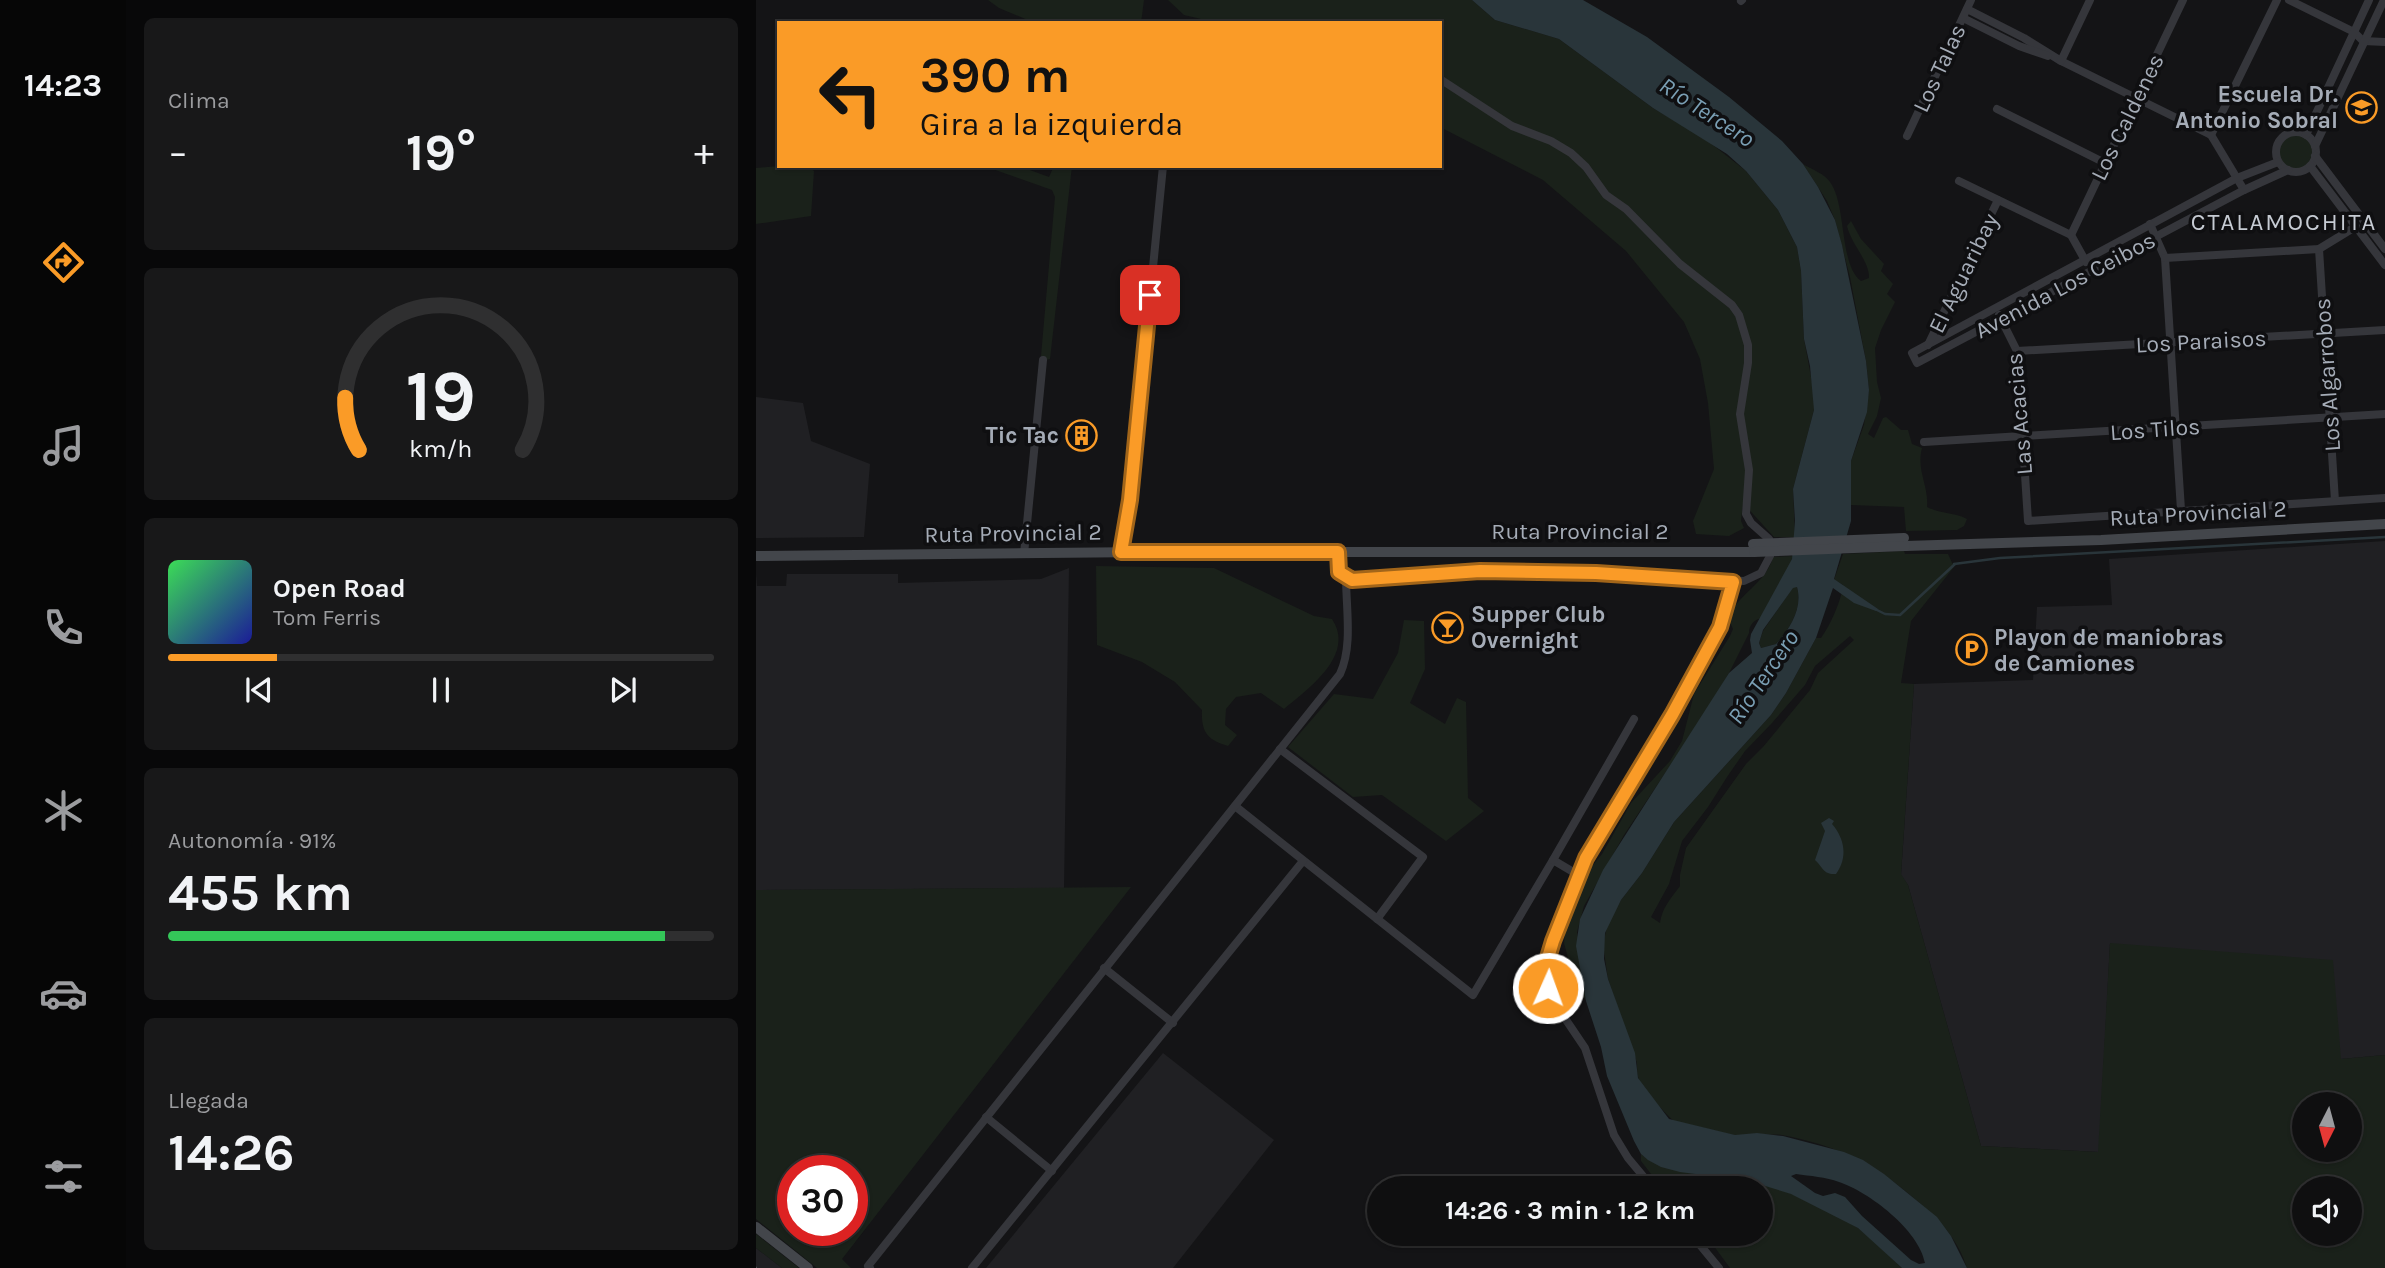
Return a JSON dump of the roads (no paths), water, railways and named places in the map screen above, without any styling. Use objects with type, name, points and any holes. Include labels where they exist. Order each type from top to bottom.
[{"type":"main road","points":[[2299,528],[2325,520],[2385,517]]},
{"type":"main road","name":"Ruta Provincial 2","points":[[756,556],[1121,552],[1690,552],[1904,542],[2013,543],[2385,524]]},
{"type":"main road","points":[[756,1227],[808,1268]]},
{"type":"street","name":"Los Talas","points":[[1907,136],[1971,0]]},
{"type":"street","points":[[2061,61],[2090,0]]},
{"type":"street","name":"Los Caldenes","points":[[2071,235],[2183,0]]},
{"type":"street","points":[[2211,135],[2277,0]]},
{"type":"street","points":[[2289,0],[2354,32],[2363,41],[2385,43]]},
{"type":"street","points":[[2306,135],[2369,0]]},
{"type":"street","points":[[2306,135],[2289,134],[2280,140],[2276,151],[2278,162],[2288,170],[2299,172],[2310,166],[2363,41],[2384,0]]},
{"type":"street","points":[[1967,9],[2024,38],[2061,61],[2211,135],[2244,190]]},
{"type":"street","points":[[1963,18],[2019,46],[2061,61]]},
{"type":"street","points":[[1442,80],[1512,126],[1551,141],[1571,153],[1586,167],[1606,195],[1626,209],[1680,264],[1724,298],[1739,315],[1748,345],[1740,414],[1749,470],[1746,514],[1751,523],[1769,539]]},
{"type":"street","points":[[1997,109],[2105,163]]},
{"type":"street","points":[[2306,135],[2385,249]]},
{"type":"street","name":"Avenida Los Ceibos","points":[[2278,162],[2237,178],[1912,353],[1917,363],[2244,190],[2288,170]]},
{"type":"street","points":[[2310,166],[2385,265]]},
{"type":"street","points":[[1121,552],[1130,500],[1163,168]]},
{"type":"street","points":[[1959,181],[2071,235],[2091,271]]},
{"type":"street","name":"El Aguaribay","points":[[1927,346],[1998,200]]},
{"type":"street","points":[[2150,224],[2165,258],[2181,510],[2385,498]]},
{"type":"street","points":[[2165,258],[2319,249],[2355,226]]},
{"type":"street","points":[[2369,245],[2385,232]]},
{"type":"street","name":"Los Algarrobos","points":[[2319,249],[2335,501]]},
{"type":"street","name":"Las Acacias","points":[[1995,310],[2017,351],[2028,521],[2181,510]]},
{"type":"street","name":"Los Paraisos","points":[[2017,351],[2385,330]]},
{"type":"street","points":[[1024,554],[1043,360]]},
{"type":"street","name":"Los Tilos","points":[[1924,442],[2385,414]]},
{"type":"street","points":[[1338,552],[1339,572],[1346,577],[1361,580],[1480,571],[1596,573],[1733,582],[1755,578],[1766,567],[1770,556]]},
{"type":"street","points":[[870,1268],[868,1266],[1340,674],[1345,664],[1346,577]]},
{"type":"street","points":[[1643,1176],[1614,1135],[1584,1048],[1548,988],[1547,968],[1553,941],[1586,858],[1672,715],[1720,627],[1733,582]]},
{"type":"street","points":[[1235,806],[1472,995],[1634,719]]},
{"type":"street","points":[[1280,749],[1423,857],[1377,919]]},
{"type":"street","points":[[1553,860],[1580,876]]},
{"type":"street","points":[[972,1268],[1303,861]]},
{"type":"street","points":[[1104,968],[1173,1023]]},
{"type":"street","points":[[986,1117],[1052,1171]]},
{"type":"street","points":[[1701,1246],[1719,1268]]},
{"type":"water","name":"Río Tercero","points":[[1472,0],[1583,0],[1647,37],[1729,97],[1782,141],[1803,164],[1835,220],[1866,361],[1869,390],[1867,412],[1851,461],[1851,521],[1834,579],[1878,609],[1876,611],[1854,603],[1833,588],[1816,638],[1786,693],[1771,715],[1674,822],[1642,873],[1621,900],[1605,933],[1604,959],[1608,979],[1635,1053],[1638,1078],[1669,1119],[1735,1135],[1757,1133],[1783,1136],[1844,1152],[1863,1160],[1937,1217],[1951,1236],[1967,1268],[1902,1268],[1858,1228],[1791,1194],[1773,1188],[1773,1176],[1711,1176],[1661,1167],[1641,1154],[1607,1076],[1586,1001],[1576,946],[1580,919],[1603,870],[1729,673],[1752,653],[1751,634],[1792,559],[1795,521],[1793,489],[1814,410],[1810,366],[1804,339],[1801,271],[1797,247],[1778,210],[1746,171],[1727,154],[1653,108],[1559,39],[1495,20]],"holes":[[[1797,587],[1797,610],[1786,632],[1776,644],[1761,648],[1759,643],[1763,630],[1793,588]],[[1796,1174],[1823,1178],[1851,1187],[1878,1203],[1913,1238],[1925,1263],[1919,1264],[1911,1260],[1845,1197],[1835,1193],[1823,1196],[1815,1193],[1791,1176]]]},
{"type":"water","points":[[1829,818],[1834,821],[1832,824],[1840,836],[1843,849],[1842,862],[1836,874],[1826,872],[1815,860],[1825,831],[1821,823]]},
{"type":"waterway","points":[[1954,564],[2000,558],[2385,537]]},
{"type":"waterway","points":[[1875,609],[1885,614],[1900,615],[1955,564]]},
{"type":"place","name":"Escuela Dr. Antonio Sobral","points":[[2361,107]]},
{"type":"place","name":"Tic Tac","points":[[1082,435]]},
{"type":"place","name":"Supper Club Overnight","points":[[1448,627]]},
{"type":"place","name":"Playon de maniobras de Camiones","points":[[1971,650]]},
{"type":"district","name":"CTALAMOCHITA","points":[[2284,222]]}]
